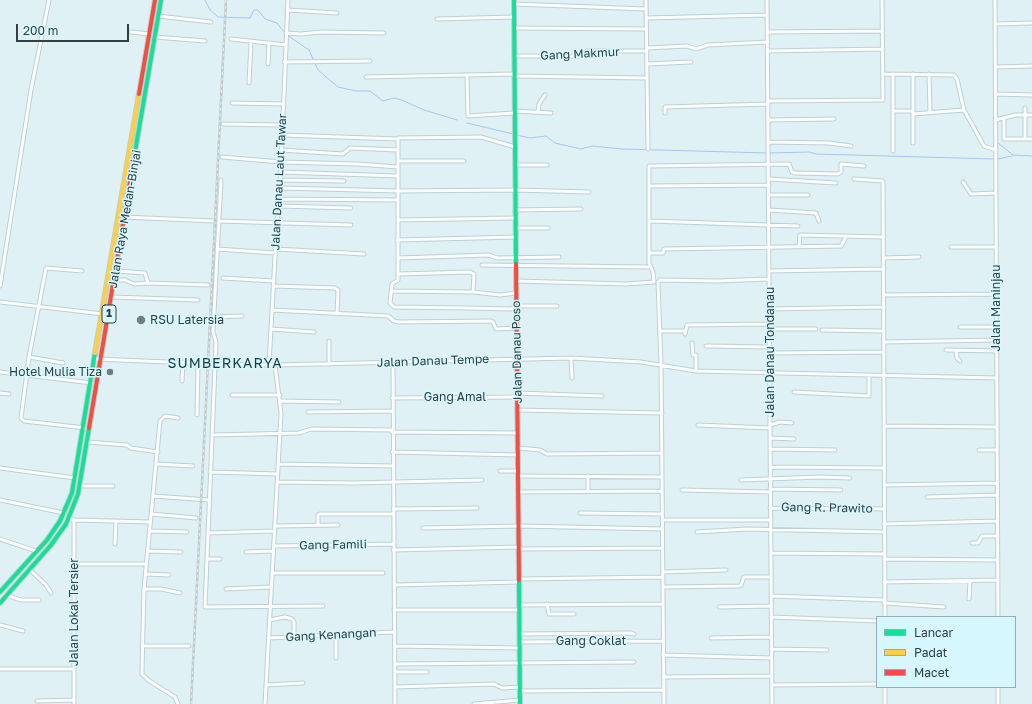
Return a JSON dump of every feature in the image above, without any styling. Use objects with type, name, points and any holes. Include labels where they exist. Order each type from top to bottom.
[{"type":"main road","name":"Jalan Raya Medan-Binjai","points":[[0,592],[47,540],[64,513],[72,494],[85,428],[156,0]]},
{"type":"main road","name":"Jalan Raya Medan-Binjai","points":[[0,603],[51,545],[69,518],[73,509],[88,442],[161,0]]},
{"type":"main road","name":"Jalan Danau Poso","points":[[514,2],[520,702]]},
{"type":"street","points":[[0,286],[31,90],[49,0]]},
{"type":"street","name":"Jalan Danau Laut Tawar","points":[[269,364],[276,222],[280,188],[284,104],[284,62],[288,0]]},
{"type":"street","points":[[646,0],[648,149]]},
{"type":"street","name":"Jalan Danau Tondanau","points":[[767,0],[772,704]]},
{"type":"street","points":[[665,113],[665,107],[768,102],[882,100],[884,97],[882,0]]},
{"type":"street","name":"Jalan Maninjau","points":[[995,0],[998,616]]},
{"type":"street","points":[[514,2],[646,9]]},
{"type":"street","points":[[287,10],[337,13]]},
{"type":"street","points":[[646,18],[767,15]]},
{"type":"street","points":[[158,16],[211,22]]},
{"type":"street","points":[[437,19],[514,17]]},
{"type":"street","points":[[995,24],[1032,23]]},
{"type":"street","points":[[514,28],[646,29]]},
{"type":"street","points":[[768,32],[882,31]]},
{"type":"street","points":[[131,32],[150,34],[155,37],[205,41]]},
{"type":"street","points":[[286,33],[384,33]]},
{"type":"street","points":[[231,39],[286,45]]},
{"type":"street","points":[[249,83],[251,42]]},
{"type":"street","name":"Gang Makmur","points":[[514,56],[581,56],[587,51],[647,50],[687,46],[696,49],[708,45],[768,42]]},
{"type":"street","points":[[268,64],[269,43]]},
{"type":"street","points":[[768,51],[883,49]]},
{"type":"street","points":[[284,62],[370,61]]},
{"type":"street","points":[[647,64],[691,62]]},
{"type":"street","points":[[995,67],[1032,66]]},
{"type":"street","points":[[883,74],[929,74],[955,76],[964,110],[984,146],[996,148]]},
{"type":"street","points":[[893,74],[893,151]]},
{"type":"street","points":[[913,74],[913,143]]},
{"type":"street","points":[[929,74],[930,112]]},
{"type":"street","points":[[467,75],[468,116],[514,112],[551,113]]},
{"type":"street","points":[[366,77],[514,75],[647,78]]},
{"type":"street","points":[[995,94],[1032,95]]},
{"type":"street","points":[[538,112],[539,104],[545,95]]},
{"type":"street","points":[[232,103],[284,104]]},
{"type":"street","points":[[1025,108],[1026,139]]},
{"type":"street","points":[[894,111],[913,113],[964,110]]},
{"type":"street","points":[[996,120],[1014,115],[1032,115]]},
{"type":"street","points":[[768,120],[834,119]]},
{"type":"street","points":[[1004,119],[1004,138]]},
{"type":"street","points":[[223,124],[283,125]]},
{"type":"street","points":[[282,135],[398,139],[400,137],[481,136],[515,147]]},
{"type":"street","points":[[996,138],[1032,139]]},
{"type":"street","points":[[398,139],[398,280],[392,284],[390,303],[394,306],[512,308],[516,306],[557,306]]},
{"type":"street","points":[[768,142],[829,143],[851,146]]},
{"type":"street","points":[[281,150],[343,154],[350,148],[398,150]]},
{"type":"street","points":[[222,156],[281,162],[357,164],[398,167]]},
{"type":"street","points":[[398,161],[464,161]]},
{"type":"street","points":[[664,704],[661,365],[656,282],[650,267],[650,165],[789,164],[792,172],[795,173],[838,174],[840,172],[840,164],[864,166]]},
{"type":"street","points":[[515,165],[547,165]]},
{"type":"street","points":[[280,172],[398,176]]},
{"type":"street","points":[[768,179],[836,183]]},
{"type":"street","points":[[854,179],[883,181],[884,616]]},
{"type":"street","points":[[221,180],[213,332],[216,342],[204,606],[323,606]]},
{"type":"street","points":[[280,180],[344,181]]},
{"type":"street","points":[[963,182],[971,194],[996,194]]},
{"type":"street","points":[[649,186],[768,185]]},
{"type":"street","points":[[280,188],[398,192],[515,190],[589,192]]},
{"type":"street","points":[[769,195],[808,195]]},
{"type":"street","points":[[279,199],[398,200]]},
{"type":"street","points":[[278,206],[351,208]]},
{"type":"street","points":[[515,210],[581,209]]},
{"type":"street","points":[[769,210],[816,213],[819,221]]},
{"type":"street","points":[[124,218],[214,220]]},
{"type":"street","points":[[398,220],[516,218]]},
{"type":"street","points":[[219,221],[351,225]]},
{"type":"street","points":[[650,221],[798,226]]},
{"type":"street","points":[[516,228],[548,228]]},
{"type":"street","points":[[799,246],[800,235],[884,237]]},
{"type":"street","points":[[397,240],[516,237]]},
{"type":"street","points":[[650,253],[662,253],[664,249],[840,246],[846,237]]},
{"type":"street","points":[[951,247],[996,247]]},
{"type":"street","points":[[275,249],[364,254]]},
{"type":"street","points":[[217,250],[275,254]]},
{"type":"street","points":[[398,258],[489,255],[497,258],[560,257]]},
{"type":"street","points":[[884,258],[919,257]]},
{"type":"street","points":[[482,265],[650,267]]},
{"type":"street","points":[[82,271],[46,268],[29,357],[22,420],[85,428]]},
{"type":"street","points":[[769,271],[884,269]]},
{"type":"street","points":[[116,271],[145,273],[148,283]]},
{"type":"street","points":[[398,274],[470,272],[474,274],[473,292]]},
{"type":"street","points":[[223,278],[274,281]]},
{"type":"street","points":[[516,282],[656,282],[660,280],[716,281],[769,279]]},
{"type":"street","points":[[114,280],[125,280],[134,284],[208,285]]},
{"type":"street","points":[[273,286],[335,288],[338,290],[337,314]]},
{"type":"street","points":[[391,291],[473,292],[500,295],[516,293]]},
{"type":"street","points":[[884,294],[996,294]]},
{"type":"street","points":[[112,297],[198,300]]},
{"type":"street","points":[[0,302],[38,305],[103,314]]},
{"type":"street","points":[[769,309],[884,307]]},
{"type":"street","points":[[272,310],[388,316],[394,321],[399,322],[491,321],[494,322],[496,329],[517,328]]},
{"type":"street","points":[[214,317],[242,316]]},
{"type":"street","points":[[660,331],[684,333],[685,326],[689,324],[769,324]]},
{"type":"street","points":[[960,327],[996,327]]},
{"type":"street","points":[[271,329],[314,332]]},
{"type":"street","points":[[769,330],[816,329]]},
{"type":"street","points":[[822,330],[884,331]]},
{"type":"street","points":[[884,342],[996,340]]},
{"type":"street","points":[[329,341],[329,364]]},
{"type":"street","points":[[692,343],[693,355],[696,355],[696,371]]},
{"type":"street","points":[[706,346],[770,347]]},
{"type":"street","points":[[946,350],[996,351]]},
{"type":"street","points":[[956,350],[957,358],[960,361]]},
{"type":"street","points":[[770,353],[884,352]]},
{"type":"street","points":[[29,357],[63,363]]},
{"type":"street","points":[[571,358],[572,378]]},
{"type":"street","name":"Jalan Danau Tempe","points":[[96,359],[275,365],[571,358],[642,362],[696,371],[884,377],[996,378]]},
{"type":"street","points":[[182,382],[183,362]]},
{"type":"street","points":[[393,362],[392,466],[394,646],[396,687],[395,704]]},
{"type":"street","points":[[197,415],[198,363]]},
{"type":"street","points":[[265,704],[281,401],[275,365]]},
{"type":"street","points":[[0,372],[27,374],[92,383]]},
{"type":"street","points":[[794,392],[869,396],[869,376]]},
{"type":"street","points":[[0,393],[9,394]]},
{"type":"street","points":[[232,396],[280,395]]},
{"type":"street","name":"Gang Amal","points":[[392,398],[517,395],[602,396]]},
{"type":"street","points":[[281,401],[339,402]]},
{"type":"street","points":[[308,412],[392,410]]},
{"type":"street","points":[[518,410],[662,412]]},
{"type":"street","points":[[178,418],[165,416],[161,418],[146,564],[142,646],[142,674],[155,685],[175,697],[178,704]]},
{"type":"street","points":[[698,425],[770,426],[780,422],[792,423]]},
{"type":"street","points":[[884,426],[997,427]]},
{"type":"street","points":[[212,435],[280,432],[301,433],[311,430],[518,433]]},
{"type":"street","points":[[770,438],[794,440]]},
{"type":"street","points":[[88,442],[127,445],[131,448],[158,452]]},
{"type":"street","points":[[518,448],[540,450],[547,454],[662,453]]},
{"type":"street","points":[[770,449],[835,450]]},
{"type":"street","points":[[979,450],[997,450]]},
{"type":"street","points":[[392,452],[518,455]]},
{"type":"street","points":[[156,464],[193,466]]},
{"type":"street","points":[[278,464],[392,466]]},
{"type":"street","points":[[770,466],[884,468]]},
{"type":"street","points":[[0,468],[75,478]]},
{"type":"street","points":[[500,471],[588,476],[662,477]]},
{"type":"street","points":[[210,472],[278,474]]},
{"type":"street","points":[[588,476],[588,491]]},
{"type":"street","points":[[741,480],[770,478],[850,478]]},
{"type":"street","points":[[277,482],[353,483],[482,480]]},
{"type":"street","points":[[884,485],[997,483]]},
{"type":"street","points":[[79,486],[113,486]]},
{"type":"street","points":[[682,490],[841,490]]},
{"type":"street","points":[[519,492],[662,491]]},
{"type":"street","points":[[153,496],[209,500]]},
{"type":"street","points":[[927,497],[997,496]]},
{"type":"street","points":[[0,500],[64,513]]},
{"type":"street","points":[[393,509],[477,508]]},
{"type":"street","name":"Gang R. Prawito","points":[[770,508],[884,509]]},
{"type":"street","points":[[580,513],[662,514]]},
{"type":"street","points":[[151,514],[196,518]]},
{"type":"street","points":[[318,525],[318,515],[320,514],[393,514]]},
{"type":"street","points":[[69,518],[74,520],[151,522]]},
{"type":"street","name":"Jalan Lokal Tersier","points":[[74,520],[74,704]]},
{"type":"street","points":[[114,544],[116,520]]},
{"type":"street","points":[[662,520],[771,520]]},
{"type":"street","points":[[884,524],[997,522]]},
{"type":"street","points":[[275,526],[338,525]]},
{"type":"street","points":[[423,528],[519,526],[662,529]]},
{"type":"street","points":[[208,533],[274,530]]},
{"type":"street","points":[[696,532],[771,530],[884,532]]},
{"type":"street","points":[[150,531],[187,532]]},
{"type":"street","points":[[972,543],[978,543],[982,536],[997,536]]},
{"type":"street","points":[[0,539],[36,552]]},
{"type":"street","name":"Gang Famili","points":[[274,546],[393,544]]},
{"type":"street","points":[[394,550],[662,548]]},
{"type":"street","points":[[148,551],[182,552]]},
{"type":"street","points":[[246,552],[273,551]]},
{"type":"street","points":[[771,553],[884,554]]},
{"type":"street","points":[[207,559],[220,558]]},
{"type":"street","points":[[884,559],[997,560]]},
{"type":"street","points":[[73,564],[146,564]]},
{"type":"street","points":[[29,569],[46,585],[51,593]]},
{"type":"street","points":[[662,572],[726,570]]},
{"type":"street","points":[[272,573],[383,573]]},
{"type":"street","points":[[146,574],[169,575]]},
{"type":"street","points":[[394,585],[519,580],[662,577]]},
{"type":"street","points":[[663,587],[739,586],[744,577],[771,577]]},
{"type":"street","points":[[969,599],[970,580]]},
{"type":"street","points":[[884,582],[997,580]]},
{"type":"street","points":[[226,589],[271,587]]},
{"type":"street","points":[[144,589],[161,589],[180,593]]},
{"type":"street","points":[[6,595],[21,600],[39,600]]},
{"type":"street","points":[[771,596],[884,601],[944,607]]},
{"type":"street","points":[[394,610],[519,607],[547,604],[663,604]]},
{"type":"street","points":[[547,604],[549,614],[574,614]]},
{"type":"street","points":[[719,607],[771,606]]},
{"type":"street","points":[[270,620],[285,617],[292,619],[294,622],[294,637]]},
{"type":"street","points":[[771,617],[876,620]]},
{"type":"street","points":[[0,625],[23,631]]},
{"type":"street","name":"Gang Kenangan","points":[[268,638],[394,632]]},
{"type":"street","points":[[520,634],[631,632],[634,634]]},
{"type":"street","points":[[336,635],[336,658]]},
{"type":"street","points":[[711,638],[771,637]]},
{"type":"street","name":"Gang Coklat","points":[[520,642],[663,641]]},
{"type":"street","points":[[142,646],[189,646]]},
{"type":"street","points":[[394,646],[520,648]]},
{"type":"street","points":[[771,649],[827,650]]},
{"type":"street","points":[[663,655],[771,658]]},
{"type":"street","points":[[395,664],[634,662]]},
{"type":"street","points":[[0,669],[74,669]]},
{"type":"street","points":[[395,672],[426,672]]},
{"type":"street","points":[[663,677],[772,676]]},
{"type":"street","points":[[266,685],[303,683]]},
{"type":"street","points":[[396,687],[494,684],[502,688],[520,689],[663,690]]},
{"type":"street","points":[[772,685],[876,684]]},
{"type":"street","points":[[885,688],[885,704]]},
{"type":"street","points":[[998,688],[998,704]]},
{"type":"street","points":[[37,701],[74,700]]},
{"type":"street","points":[[474,704],[520,702]]},
{"type":"waterway","points":[[205,0],[210,10],[218,17],[250,18],[254,10],[258,10],[265,19],[277,23],[285,33]]},
{"type":"waterway","points":[[287,35],[309,50],[318,70],[338,87],[356,91],[370,91],[383,101],[394,98],[402,100],[424,110],[457,120]]},
{"type":"waterway","points":[[467,123],[513,134]]},
{"type":"waterway","points":[[516,135],[530,138],[546,136],[555,143],[581,149],[592,146],[622,149],[767,153]]},
{"type":"waterway","points":[[998,143],[1013,155],[1032,156]]},
{"type":"waterway","points":[[770,153],[809,152],[816,154],[994,159]]},
{"type":"waterway","points":[[998,159],[1012,156]]},
{"type":"railway","points":[[191,704],[226,0]]},
{"type":"traffic: fast","points":[[135,152],[161,0]]},
{"type":"traffic: fast","points":[[514,0],[516,264]]},
{"type":"traffic: fast","points":[[0,592],[47,540],[60,521],[72,493],[95,353]]},
{"type":"traffic: fast","points":[[0,603],[51,545],[66,524],[78,494],[89,428]]},
{"type":"traffic: fast","points":[[519,580],[520,704]]},
{"type":"traffic: slow","points":[[95,353],[139,94]]},
{"type":"traffic: jam","points":[[139,94],[155,0]]},
{"type":"traffic: jam","points":[[89,428],[135,152]]},
{"type":"traffic: jam","points":[[516,264],[519,580]]},
{"type":"place","name":"RSU Latersia","points":[[141,320]]},
{"type":"place","name":"Hotel Mulia Tiza","points":[[110,372]]},
{"type":"district","name":"SUMBERKARYA","points":[[225,364]]}]
